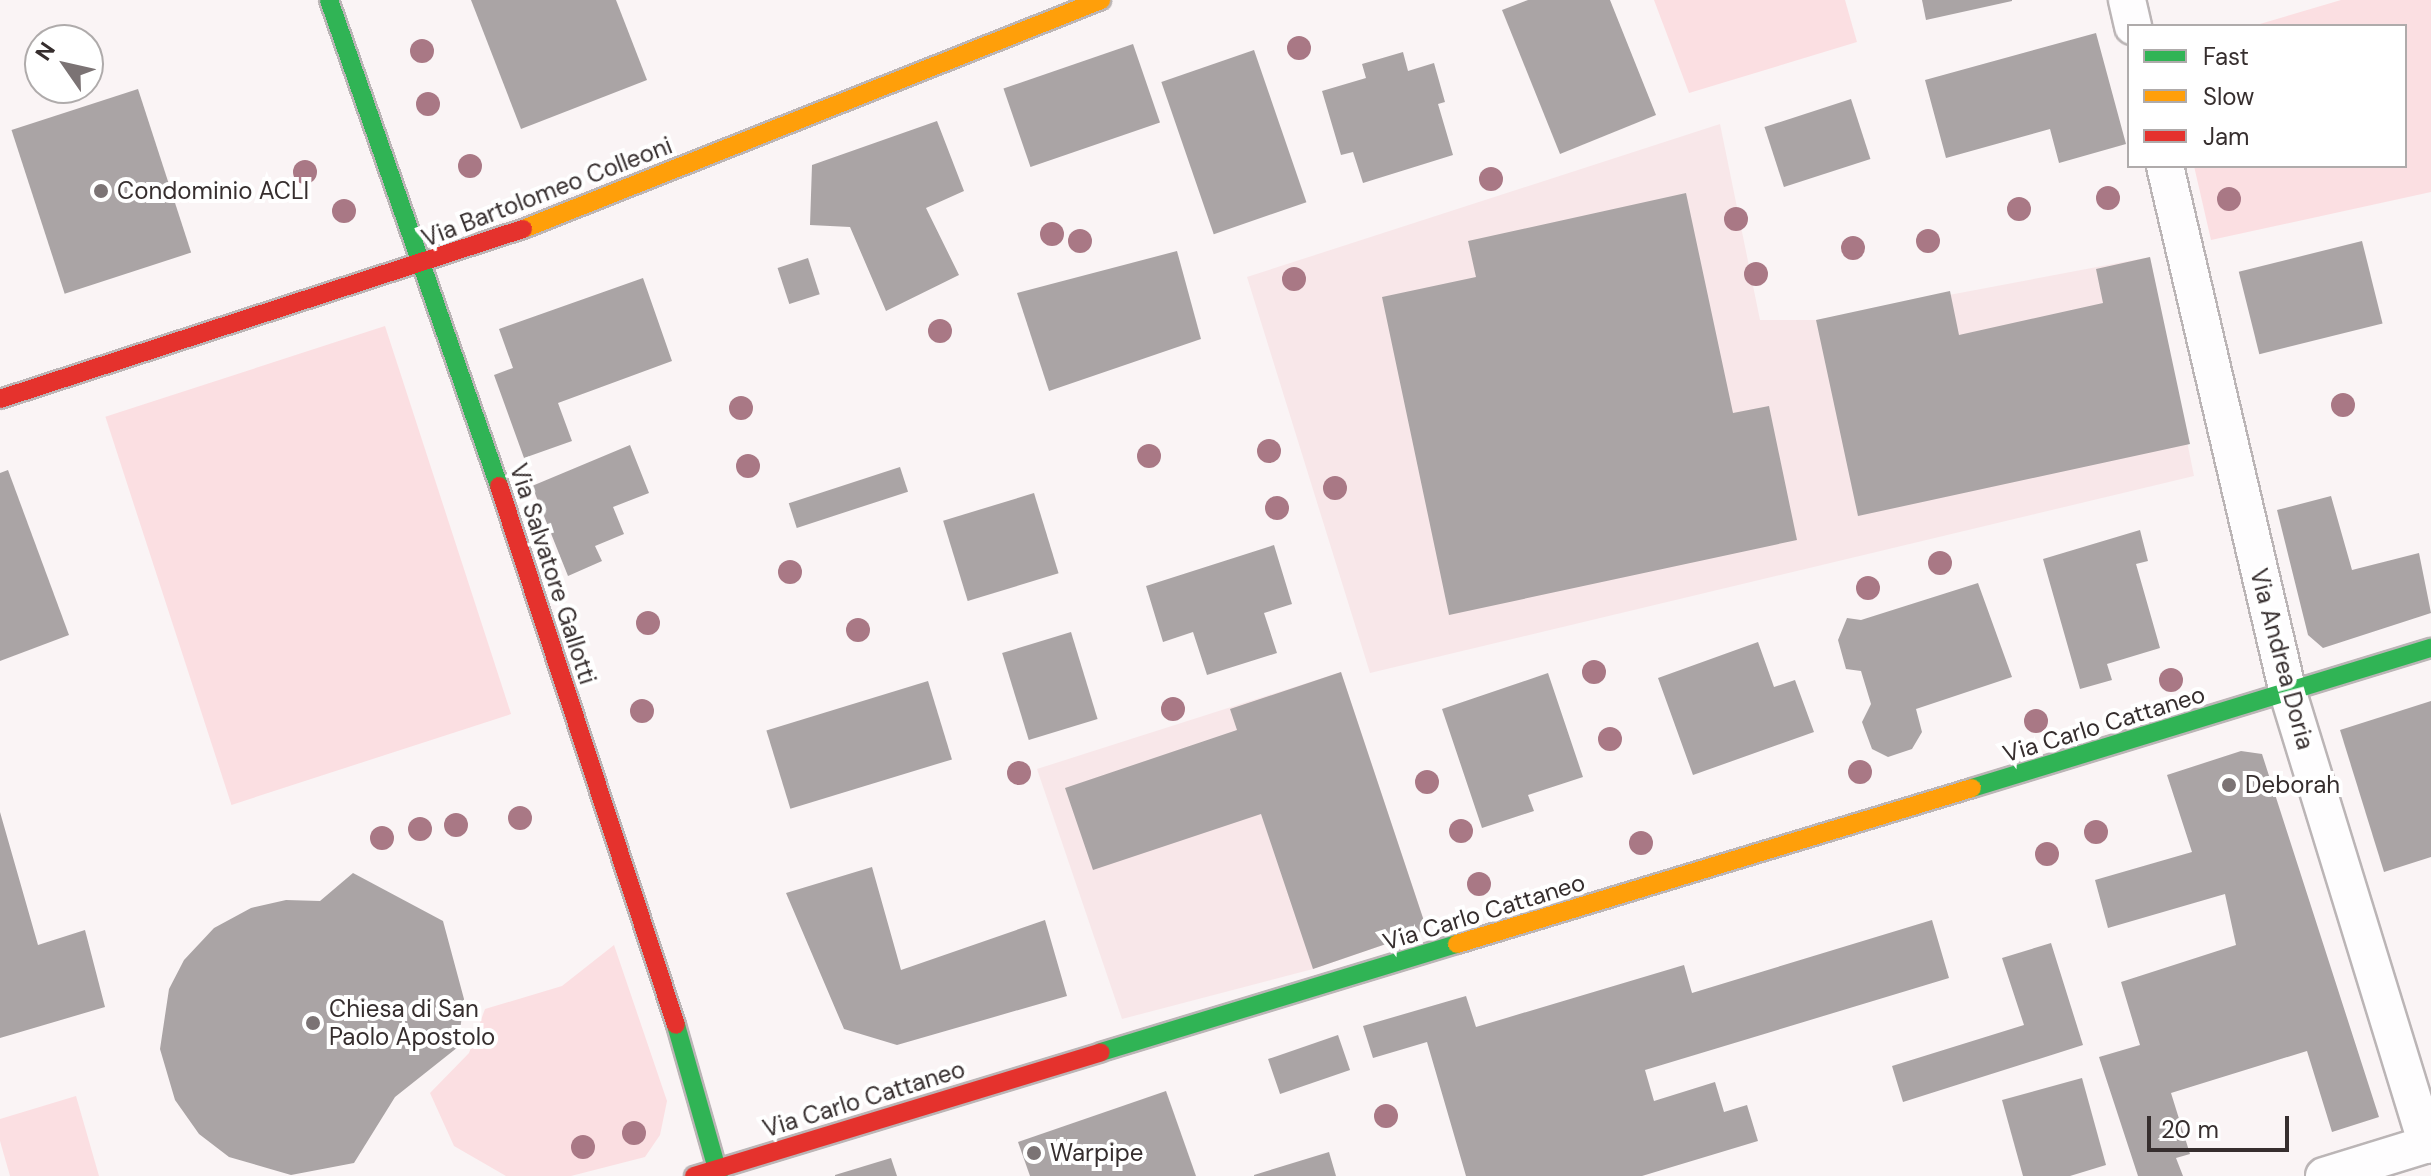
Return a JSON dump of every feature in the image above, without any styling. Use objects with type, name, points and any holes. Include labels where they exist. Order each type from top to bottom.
[{"type":"street","name":"Via Salvatore Gallotti","points":[[329,0],[422,265],[694,1078],[718,1172]]},
{"type":"street","name":"Via Bartolomeo Colleoni","points":[[0,399],[422,265],[1101,0]]},
{"type":"street","points":[[2127,0],[2133,24]]},
{"type":"street","name":"Via Andrea Doria","points":[[2165,168],[2288,693],[2429,1144]]},
{"type":"street","name":"Via Carlo Cattaneo","points":[[694,1176],[718,1172],[2431,648]]},
{"type":"street","points":[[2324,1176],[2429,1144]]},
{"type":"shaded area","points":[[1654,0],[1845,0],[1857,42],[1689,93]]},
{"type":"shaded area","points":[[2341,0],[2431,0],[2431,192],[2211,240],[2194,168],[2407,168],[2407,24],[2260,24]]},
{"type":"shaded area","points":[[1720,124],[1760,320],[1816,320],[2150,257],[2194,476],[1370,673],[1247,277]]},
{"type":"shaded area","points":[[385,326],[511,714],[231,805],[105,417]]},
{"type":"shaded area","points":[[1341,672],[1427,930],[1313,969],[1122,1019],[1037,769]]},
{"type":"shaded area","points":[[614,945],[667,1101],[660,1135],[645,1157],[571,1176],[506,1176],[454,1146],[430,1093],[469,1053],[485,1009],[562,986]]},
{"type":"shaded area","points":[[76,1096],[99,1176],[10,1176],[0,1141],[0,1119]]},
{"type":"building","points":[[471,0],[616,0],[647,80],[521,129]]},
{"type":"building","points":[[1528,0],[1610,0],[1656,115],[1560,154],[1502,10]]},
{"type":"building","points":[[1922,0],[2012,0],[2012,1],[1926,20]]},
{"type":"building","points":[[2096,33],[2126,144],[2059,163],[2050,129],[1946,158],[1925,80]]},
{"type":"building","points":[[1133,44],[1160,122],[1030,167],[1003,89]]},
{"type":"building","points":[[1254,50],[1306,202],[1214,234],[1161,82]]},
{"type":"building","points":[[1403,52],[1408,71],[1434,63],[1445,102],[1438,104],[1453,155],[1363,183],[1353,152],[1341,155],[1322,91],[1366,78],[1362,64]]},
{"type":"building","name":"Condominio ACLI","points":[[138,89],[191,253],[65,294],[12,130],[92,104],[104,104],[104,100]]},
{"type":"building","points":[[1851,99],[1870,159],[1784,187],[1764,127]]},
{"type":"building","points":[[937,121],[964,191],[926,208],[959,275],[886,311],[850,227],[810,225],[812,165]]},
{"type":"building","points":[[1686,193],[1733,413],[1769,406],[1797,540],[1449,615],[1382,297],[1476,277],[1468,241]]},
{"type":"building","points":[[2362,241],[2383,323],[2259,354],[2239,272]]},
{"type":"building","points":[[1177,251],[1201,339],[1049,391],[1017,293]]},
{"type":"building","points":[[2150,257],[2190,444],[1858,516],[1816,320],[1950,291],[1959,335],[2103,303],[2096,269]]},
{"type":"building","points":[[808,258],[820,294],[789,304],[778,268]]},
{"type":"building","points":[[643,278],[672,361],[558,403],[572,441],[524,458],[494,375],[513,368],[499,329]]},
{"type":"building","points":[[630,445],[649,493],[613,507],[624,534],[595,546],[602,561],[568,576],[532,486]]},
{"type":"building","points":[[900,467],[908,492],[797,528],[789,503]]},
{"type":"building","points":[[8,470],[69,635],[0,661],[0,473]]},
{"type":"building","points":[[1034,493],[1059,573],[968,601],[943,521]]},
{"type":"building","points":[[2331,496],[2352,570],[2419,553],[2431,613],[2323,648],[2308,635],[2277,510]]},
{"type":"building","points":[[2140,530],[2148,561],[2136,564],[2160,648],[2107,664],[2112,680],[2080,689],[2043,559]]},
{"type":"building","points":[[1274,545],[1292,604],[1264,613],[1277,653],[1207,675],[1193,632],[1163,642],[1146,586]]},
{"type":"building","points":[[1978,583],[2012,677],[1916,709],[1922,732],[1912,749],[1888,757],[1872,749],[1862,722],[1871,704],[1861,671],[1846,669],[1838,640],[1847,618],[1861,620]]},
{"type":"building","points":[[1071,632],[1098,719],[1029,740],[1002,653]]},
{"type":"building","points":[[1758,642],[1774,687],[1795,680],[1814,732],[1693,775],[1658,678]]},
{"type":"building","points":[[1341,672],[1427,930],[1313,969],[1261,814],[1093,870],[1065,788],[1237,730],[1230,709]]},
{"type":"building","points":[[1548,673],[1583,777],[1528,795],[1534,811],[1482,828],[1442,709]]},
{"type":"building","points":[[928,681],[952,759],[790,809],[766,730]]},
{"type":"building","points":[[2431,701],[2431,857],[2384,872],[2340,730]]},
{"type":"building","points":[[2241,751],[2262,754],[2379,1117],[2332,1132],[2307,1051],[2171,1093],[2190,1154],[2176,1158],[2183,1176],[2138,1176],[2099,1057],[2140,1045],[2121,982],[2236,945],[2225,894],[2108,928],[2095,880],[2192,852],[2167,775]]},
{"type":"building","points":[[0,812],[38,945],[85,930],[105,1007],[0,1038]]},
{"type":"building","points":[[872,867],[901,970],[1045,920],[1067,996],[897,1045],[844,1029],[786,893]]},
{"type":"building","name":"Chiesa di San Paolo Apostolo","points":[[353,873],[443,921],[464,999],[458,1047],[395,1097],[354,1163],[291,1175],[229,1157],[199,1134],[175,1100],[160,1049],[169,989],[184,960],[214,928],[251,908],[286,900],[320,901]]},
{"type":"building","points":[[1932,920],[1949,978],[1645,1070],[1654,1101],[1715,1082],[1724,1112],[1747,1105],[1758,1141],[1642,1176],[1466,1176],[1427,1042],[1373,1058],[1363,1026],[1466,996],[1476,1027],[1684,965],[1692,993]]},
{"type":"building","points":[[2051,943],[2083,1045],[1903,1102],[1892,1066],[2024,1025],[2002,958]]},
{"type":"building","points":[[1338,1035],[1350,1070],[1280,1094],[1268,1059]]},
{"type":"building","points":[[2082,1078],[2106,1165],[2070,1176],[2023,1176],[2002,1100]]},
{"type":"building","points":[[1166,1091],[1196,1176],[1030,1176],[1018,1142]]},
{"type":"building","points":[[1329,1152],[1336,1176],[1254,1176],[1254,1175]]},
{"type":"building","points":[[891,1158],[897,1176],[835,1176],[835,1175]]},
{"type":"traffic: fast","points":[[329,0],[499,486]]},
{"type":"traffic: fast","points":[[1972,788],[2431,648]]},
{"type":"traffic: fast","points":[[1101,1052],[1457,944]]},
{"type":"traffic: fast","points":[[676,1025],[719,1176]]},
{"type":"traffic: slow","points":[[523,229],[1101,0]]},
{"type":"traffic: slow","points":[[1457,944],[1972,788]]},
{"type":"traffic: jam","points":[[0,399],[523,229]]},
{"type":"traffic: jam","points":[[499,486],[676,1025]]},
{"type":"traffic: jam","points":[[694,1176],[1101,1052]]},
{"type":"place","name":"Condominio ACLI","points":[[101,191]]},
{"type":"place","name":"Deborah","points":[[2229,785]]},
{"type":"place","name":"Chiesa di San Paolo Apostolo","points":[[313,1023]]},
{"type":"place","name":"Warpipe","points":[[1034,1153]]}]
